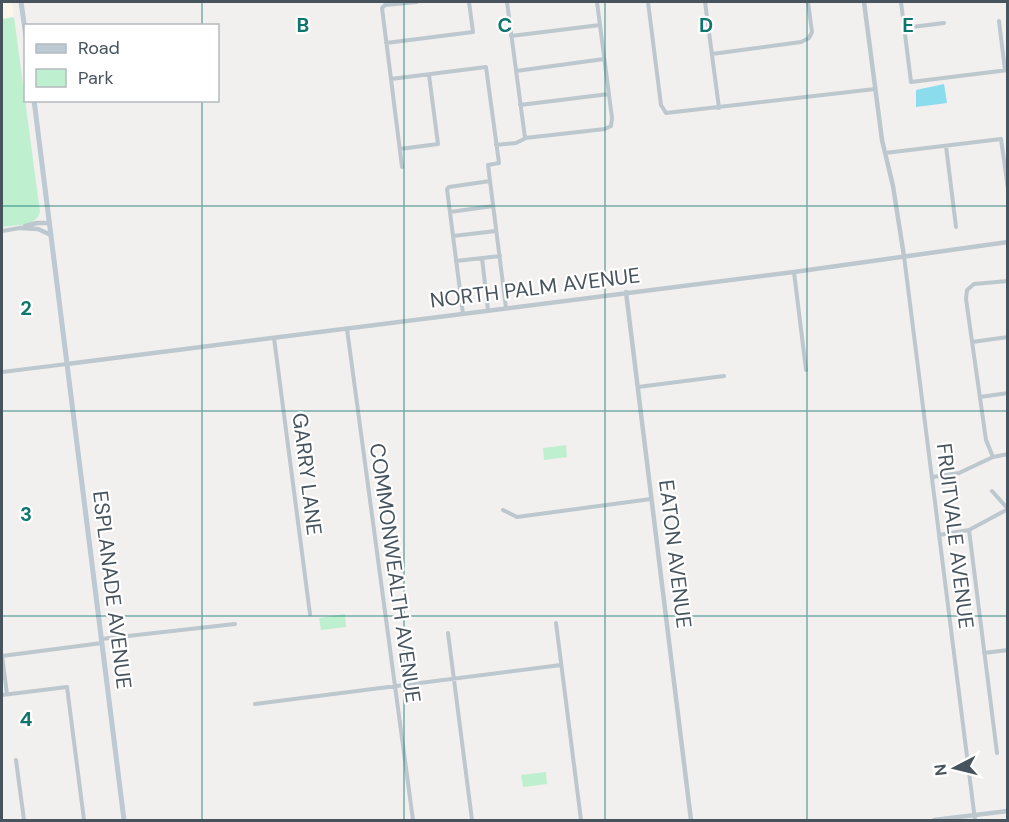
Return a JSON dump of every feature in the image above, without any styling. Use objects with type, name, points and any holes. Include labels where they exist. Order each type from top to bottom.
[{"type":"main road","points":[[21,2],[24,24]]},
{"type":"main road","name":"ESPLANADE AVENUE","points":[[33,102],[124,820]]},
{"type":"street","points":[[402,167],[382,8],[385,5],[417,2]]},
{"type":"street","points":[[386,43],[473,32],[469,2]]},
{"type":"street","points":[[512,2],[507,2],[525,138]]},
{"type":"street","points":[[496,145],[516,143],[525,138],[605,129],[611,126],[612,118],[597,2]]},
{"type":"street","points":[[648,2],[661,105],[666,113],[875,89]]},
{"type":"street","points":[[705,2],[719,108]]},
{"type":"street","points":[[712,54],[801,42],[809,38],[812,33],[808,2]]},
{"type":"street","points":[[864,2],[885,153],[894,186],[904,256]]},
{"type":"street","points":[[901,2],[911,82],[1006,70],[999,21]]},
{"type":"street","points":[[904,28],[944,23]]},
{"type":"street","points":[[511,36],[600,25]]},
{"type":"street","points":[[516,71],[604,59]]},
{"type":"street","points":[[391,79],[486,68],[499,163],[488,165],[506,308]]},
{"type":"street","points":[[400,149],[438,144],[429,75]]},
{"type":"street","points":[[520,105],[609,94]]},
{"type":"street","points":[[885,153],[1001,139],[1008,189]]},
{"type":"street","points":[[946,146],[956,227]]},
{"type":"street","points":[[463,314],[447,189],[490,181]]},
{"type":"street","points":[[450,212],[493,206]]},
{"type":"street","points":[[2,231],[37,223],[49,223]]},
{"type":"street","points":[[20,228],[38,229],[51,235]]},
{"type":"street","points":[[453,236],[496,231]]},
{"type":"street","name":"NORTH PALM AVENUE","points":[[67,364],[794,272],[1008,242]]},
{"type":"street","points":[[456,261],[500,256]]},
{"type":"street","name":"FRUITVALE AVENUE","points":[[904,256],[975,818]]},
{"type":"street","points":[[482,258],[488,310]]},
{"type":"street","points":[[794,272],[806,370]]},
{"type":"street","points":[[993,457],[986,440],[966,299],[967,290],[974,284],[1008,281]]},
{"type":"street","name":"EATON AVENUE","points":[[626,292],[691,820]]},
{"type":"street","name":"COMMONWEALTH AVENUE","points":[[346,329],[413,820]]},
{"type":"street","points":[[972,342],[1008,337]]},
{"type":"street","name":"GARRY LANE","points":[[274,338],[310,614]]},
{"type":"street","points":[[2,372],[67,364]]},
{"type":"street","points":[[638,387],[723,376]]},
{"type":"street","points":[[980,397],[1008,393]]},
{"type":"street","points":[[933,477],[959,473],[993,457],[1008,454]]},
{"type":"street","points":[[939,535],[969,530],[1008,509],[992,490]]},
{"type":"street","points":[[503,510],[517,517],[651,499]]},
{"type":"street","points":[[969,530],[997,753]]},
{"type":"street","points":[[556,623],[581,820]]},
{"type":"street","points":[[8,694],[2,656],[235,624]]},
{"type":"street","points":[[448,633],[472,820]]},
{"type":"street","points":[[984,653],[1008,650]]},
{"type":"street","points":[[255,704],[561,665]]},
{"type":"street","points":[[2,695],[67,687],[84,820]]},
{"type":"street","points":[[16,760],[24,820]]},
{"type":"street","points":[[934,820],[975,818],[1008,811]]},
{"type":"shaded area","points":[[2,2],[12,2],[14,17],[2,19]]},
{"type":"green space","points":[[14,17],[40,212],[30,224],[2,227],[2,19]]},
{"type":"green space","points":[[566,445],[567,457],[544,460],[543,448]]},
{"type":"green space","points":[[345,614],[346,627],[321,630],[319,618]]},
{"type":"green space","points":[[546,772],[547,784],[523,787],[521,775]]},
{"type":"water","points":[[944,84],[947,103],[916,107],[916,90]]}]
